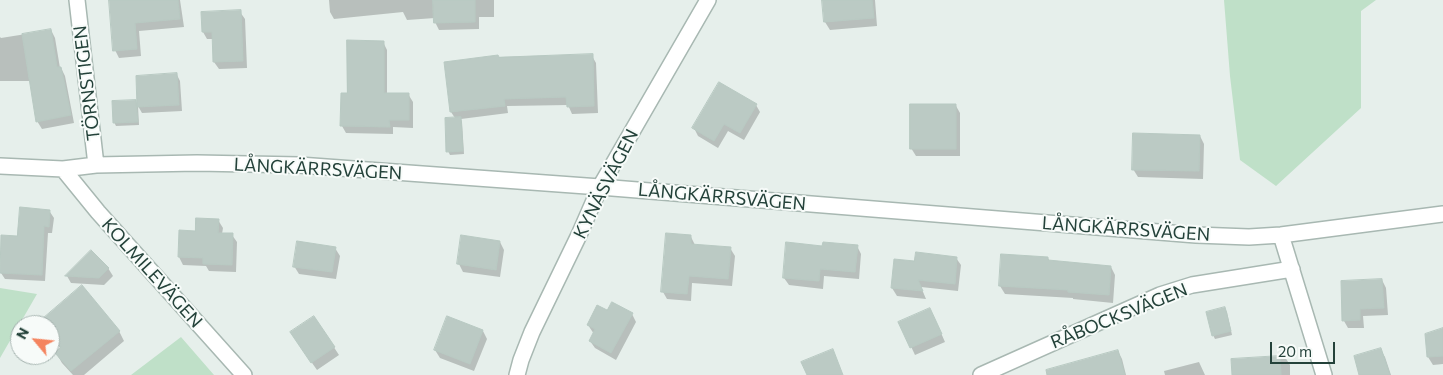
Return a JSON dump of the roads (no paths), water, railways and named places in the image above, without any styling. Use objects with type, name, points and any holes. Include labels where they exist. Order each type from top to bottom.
[{"type":"street","name":"TÖRNSTIGEN","points":[[77,0],[96,165]]},
{"type":"street","name":"KYNÄSVÄGEN","points":[[518,375],[521,360],[532,332],[600,187],[708,0]]},
{"type":"street","name":"LÅNGKÄRRSVÄGEN","points":[[0,166],[63,169],[96,165],[197,162],[299,165],[1196,235],[1249,237],[1281,235],[1443,214]]},
{"type":"street","name":"KOLMILEVÄGEN","points":[[63,169],[98,212],[244,375]]},
{"type":"street","points":[[1281,235],[1324,375]]},
{"type":"street","name":"RÅBOCKSVÄGEN","points":[[981,375],[1160,296],[1192,285],[1292,269]]}]
